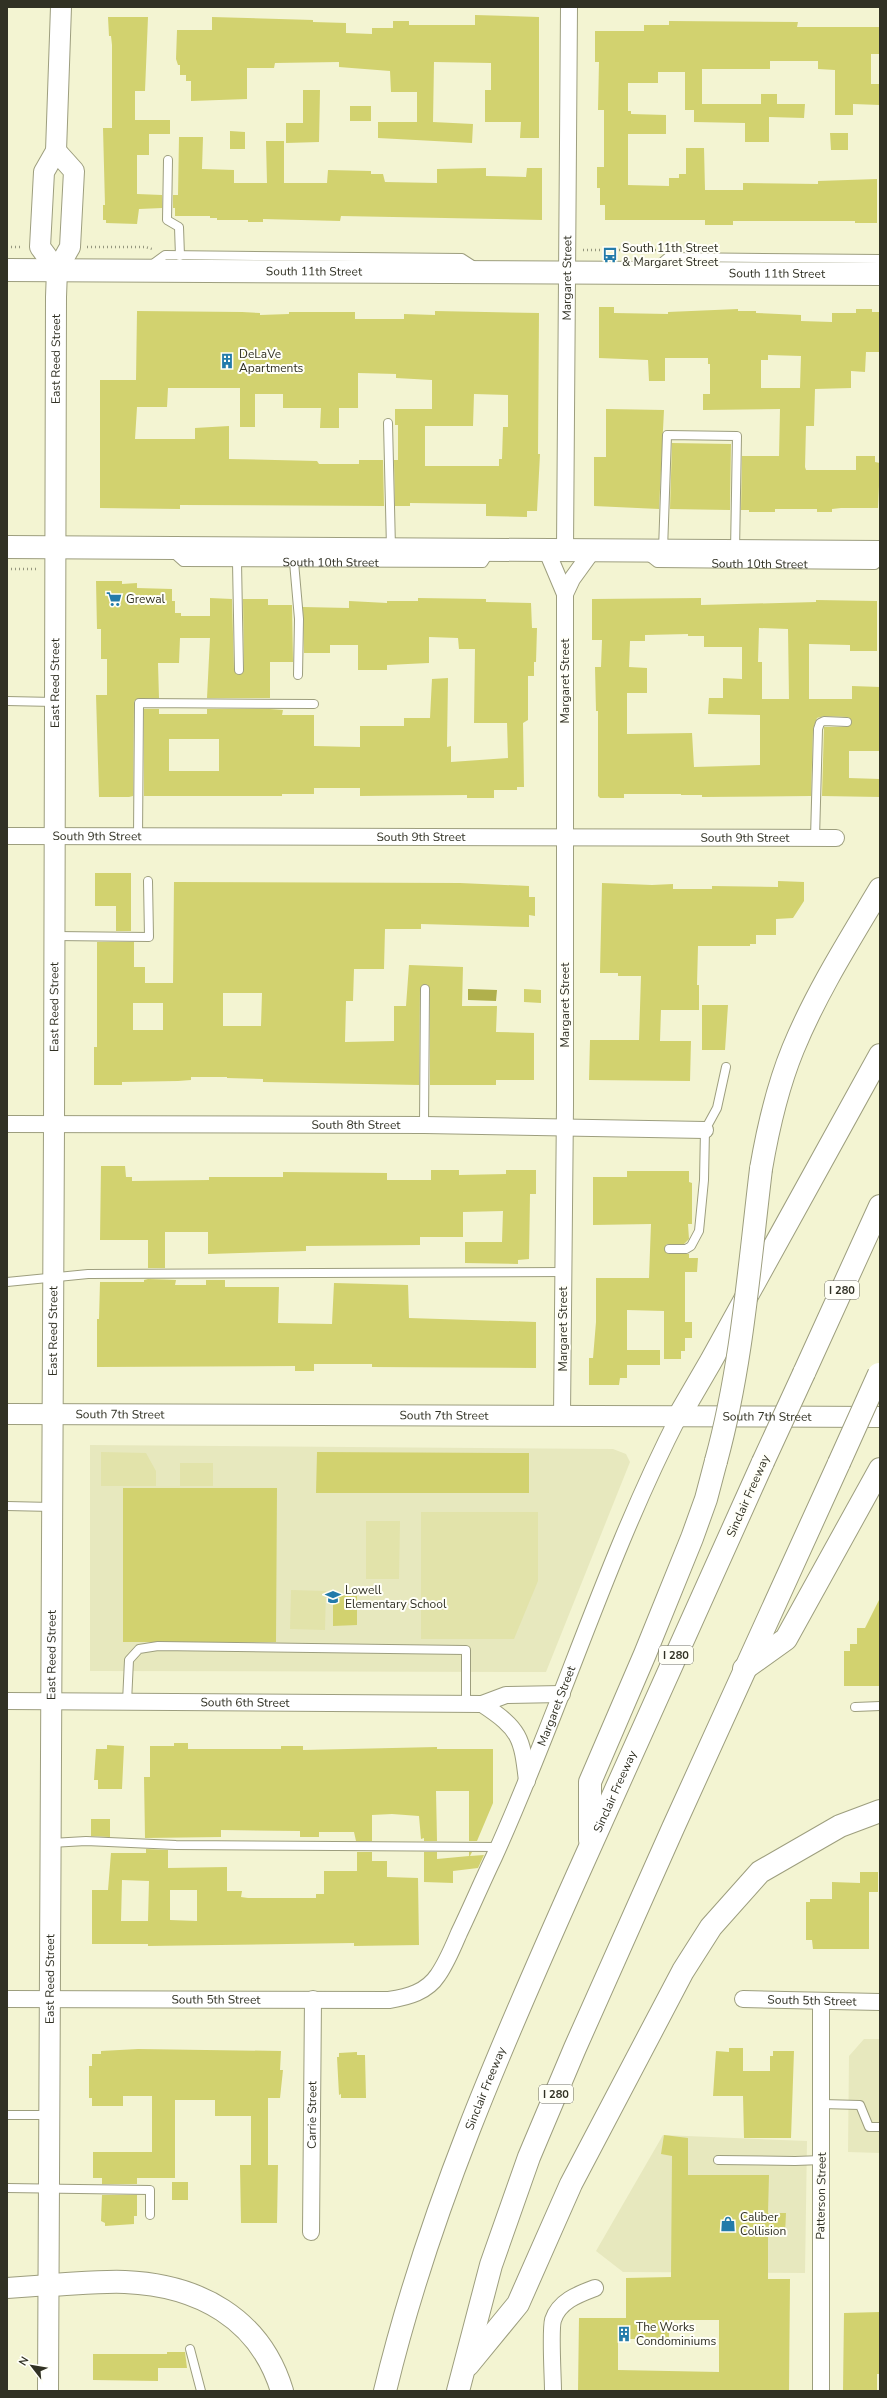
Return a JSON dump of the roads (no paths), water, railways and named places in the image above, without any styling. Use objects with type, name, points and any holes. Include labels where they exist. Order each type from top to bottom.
[{"type":"main road","name":"South 11th Street","points":[[7,270],[880,274]]},
{"type":"main road","name":"South 10th Street","points":[[7,547],[880,552]]},
{"type":"main road","points":[[590,1847],[590,1782],[645,1654],[692,1538],[706,1499],[729,1413],[739,1360],[761,1170],[778,1092],[793,1049],[840,954],[880,889]]},
{"type":"main road","points":[[679,1416],[712,1361],[880,1055]]},
{"type":"main road","name":"Sinclair Freeway","points":[[385,2391],[427,2242],[468,2128],[512,2021],[763,1462],[880,1206]]},
{"type":"main road","name":"I 280","points":[[458,2391],[491,2265],[529,2157],[575,2048],[743,1670],[879,1373]]},
{"type":"main road","points":[[743,1670],[786,1639],[880,1469]]},
{"type":"main road","points":[[464,2370],[518,2304],[571,2184],[683,1971],[711,1928],[760,1872],[840,1826],[880,1811]]},
{"type":"main road","points":[[49,2285],[124,2282],[151,2285],[204,2299],[229,2313],[249,2331],[276,2371],[282,2391]]},
{"type":"street","points":[[56,151],[74,171],[70,247],[56,270],[40,248],[44,172],[56,151],[61,7]]},
{"type":"street","name":"Margaret Street","points":[[562,1416],[565,1127],[565,594],[555,549],[567,272],[569,7]]},
{"type":"street","name":"East Reed Street","points":[[48,2391],[52,1701],[56,270]]},
{"type":"street","name":"Margaret Street","points":[[565,594],[572,579],[593,550]]},
{"type":"street","name":"South 9th Street","points":[[7,836],[836,838]]},
{"type":"street","name":"South 8th Street","points":[[7,1124],[424,1125],[705,1130]]},
{"type":"street","name":"South 7th Street","points":[[7,1414],[880,1417]]},
{"type":"street","name":"Margaret Street","points":[[423,1990],[438,1976],[448,1957],[527,1782],[628,1523],[679,1416]]},
{"type":"street","name":"South 6th Street","points":[[7,1701],[482,1704],[506,1695],[562,1694]]},
{"type":"street","points":[[482,1704],[502,1717],[518,1736],[523,1746],[527,1782]]},
{"type":"street","name":"South 5th Street","points":[[7,1998],[389,2000],[407,1997],[423,1990]]},
{"type":"street","name":"Carrie Street","points":[[311,2232],[313,1999]]},
{"type":"street","name":"South 5th Street","points":[[743,1999],[880,2002]]},
{"type":"street","name":"Patterson Street","points":[[821,2000],[821,2391]]},
{"type":"street","points":[[7,2288],[49,2285]]},
{"type":"street","points":[[553,2391],[553,2320],[565,2302],[578,2294],[595,2288]]},
{"type":"lane","points":[[168,160],[167,220],[179,227],[180,256]]},
{"type":"lane","name":"South 11th Street","points":[[143,270],[165,256],[180,256],[462,258],[484,272]]},
{"type":"lane","name":"South 11th Street","points":[[650,273],[668,257],[880,258]]},
{"type":"lane","points":[[388,422],[391,549]]},
{"type":"lane","points":[[663,551],[667,435],[737,436],[735,551]]},
{"type":"lane","name":"South 10th Street","points":[[168,548],[183,562],[483,563],[491,549]]},
{"type":"lane","name":"South 10th Street","points":[[641,550],[656,563],[875,566],[880,561]]},
{"type":"lane","points":[[237,562],[239,670]]},
{"type":"lane","points":[[294,562],[299,619],[298,675]]},
{"type":"lane","points":[[7,701],[55,702]]},
{"type":"lane","points":[[138,837],[139,703],[314,704]]},
{"type":"lane","points":[[815,838],[818,729],[820,723],[824,721],[847,722]]},
{"type":"lane","points":[[54,936],[149,937],[148,881]]},
{"type":"lane","points":[[424,1125],[425,989]]},
{"type":"lane","points":[[669,1249],[686,1249],[691,1246],[699,1231],[704,1180],[705,1130],[717,1108],[726,1067]]},
{"type":"lane","points":[[7,1282],[88,1274],[563,1272]]},
{"type":"lane","points":[[7,1506],[52,1507]]},
{"type":"lane","points":[[127,1702],[128,1660],[139,1649],[158,1646],[466,1650],[466,1704]]},
{"type":"lane","points":[[855,1707],[880,1706]]},
{"type":"lane","points":[[50,1843],[86,1841],[176,1845],[498,1847]]},
{"type":"lane","points":[[822,2104],[860,2105],[869,2127],[880,2127]]},
{"type":"lane","points":[[7,2115],[50,2115]]},
{"type":"lane","points":[[718,2160],[795,2162],[822,2160]]},
{"type":"lane","points":[[7,2188],[150,2190],[150,2215]]},
{"type":"lane","points":[[190,2349],[201,2391]]},
{"type":"place","name":"South 11th Street & Margaret Street","points":[[610,255]]},
{"type":"place","name":"DeLaVe Apartments","points":[[227,361]]},
{"type":"place","name":"Grewal","points":[[114,599]]},
{"type":"place","name":"Lowell Elementary School","points":[[333,1597]]},
{"type":"place","name":"Caliber Collision","points":[[728,2224]]},
{"type":"place","name":"The Works Condominiums","points":[[624,2334]]}]
